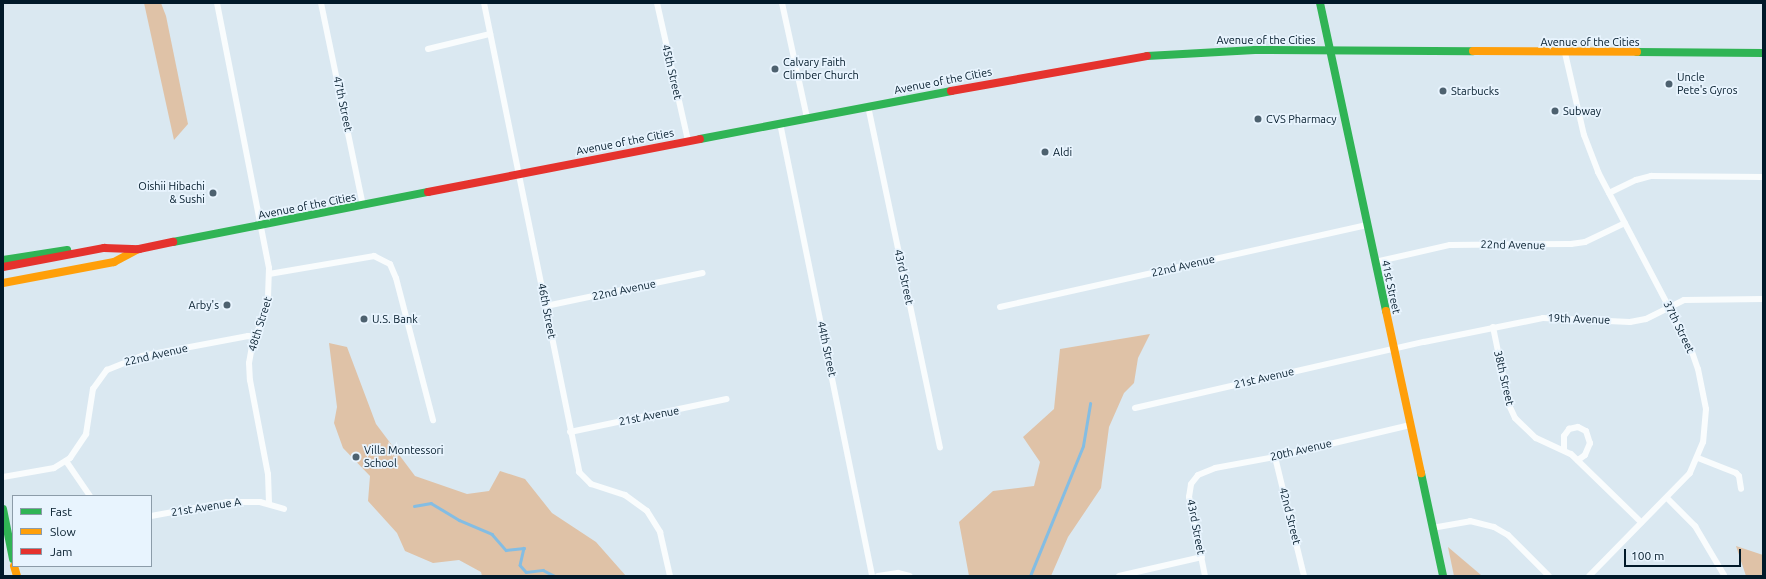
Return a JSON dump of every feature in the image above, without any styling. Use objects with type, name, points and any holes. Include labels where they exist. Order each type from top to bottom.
[{"type":"main road","name":"41st Street","points":[[1320,3],[1443,576]]},
{"type":"main road","name":"Avenue of the Cities","points":[[3,267],[104,248],[139,249],[868,106],[1128,58],[1208,52],[1330,50],[1565,53],[1763,53]]},
{"type":"main road","points":[[3,260],[49,251],[104,248]]},
{"type":"main road","name":"Avenue of the Cities","points":[[3,283],[114,262],[139,249]]},
{"type":"main road","points":[[3,509],[12,553]]},
{"type":"street","name":"48th Street","points":[[217,3],[269,274],[268,304],[250,355],[250,380],[268,474],[269,503]]},
{"type":"street","name":"47th Street","points":[[322,3],[363,206]]},
{"type":"street","name":"46th Street","points":[[484,3],[546,306],[570,432],[582,476],[591,484],[633,500],[653,518],[660,532],[670,576]]},
{"type":"street","name":"45th Street","points":[[657,3],[688,141]]},
{"type":"street","points":[[782,3],[808,118]]},
{"type":"street","points":[[428,49],[490,34]]},
{"type":"street","name":"37th Street","points":[[1565,53],[1586,143],[1608,193],[1670,306],[1691,349],[1701,384],[1706,409],[1705,433],[1698,458],[1690,473],[1589,576]]},
{"type":"street","name":"43rd Street","points":[[868,106],[940,447]]},
{"type":"street","name":"44th Street","points":[[780,123],[872,576]]},
{"type":"street","points":[[1608,193],[1632,181],[1651,176],[1763,177]]},
{"type":"street","name":"22nd Avenue","points":[[1375,262],[1450,245],[1548,246],[1578,243],[1625,223]]},
{"type":"street","name":"22nd Avenue","points":[[1000,307],[1367,224]]},
{"type":"street","points":[[269,274],[374,256],[385,260],[390,264],[396,278],[433,420]]},
{"type":"street","name":"22nd Avenue","points":[[546,306],[703,273]]},
{"type":"street","name":"19th Avenue","points":[[1394,349],[1493,327],[1543,318],[1630,322],[1646,319],[1679,302],[1694,299],[1763,299]]},
{"type":"street","name":"38th Street","points":[[1493,327],[1509,404],[1516,418],[1536,438],[1564,450],[1578,460],[1641,522]]},
{"type":"street","name":"22nd Avenue","points":[[3,477],[43,471],[66,461],[78,449],[86,434],[94,390],[107,370],[142,356],[248,336],[255,338]]},
{"type":"street","name":"21st Avenue","points":[[1135,408],[1394,349]]},
{"type":"street","name":"21st Avenue","points":[[570,432],[727,399]]},
{"type":"street","name":"20th Avenue","points":[[1194,479],[1208,470],[1275,457],[1410,425]]},
{"type":"street","points":[[1564,450],[1564,436],[1569,429],[1578,427],[1586,432],[1590,442],[1585,455],[1578,460]]},
{"type":"street","name":"42nd Street","points":[[1275,457],[1304,576]]},
{"type":"street","points":[[1698,458],[1736,473],[1739,476],[1740,489]]},
{"type":"street","points":[[66,461],[89,495]]},
{"type":"street","name":"43rd Street","points":[[1194,479],[1189,497],[1205,576]]},
{"type":"street","points":[[1667,498],[1695,526],[1724,575]]},
{"type":"street","name":"21st Avenue A","points":[[152,516],[227,502],[269,503],[284,509]]},
{"type":"street","points":[[1432,528],[1470,521],[1494,527],[1508,535],[1549,576]]},
{"type":"street","points":[[1119,576],[1202,557]]},
{"type":"street","points":[[878,576],[898,573],[910,576]]},
{"type":"shaded area","points":[[144,3],[161,3],[166,16],[188,124],[174,140]]},
{"type":"shaded area","points":[[1150,334],[1138,358],[1134,383],[1124,393],[1109,427],[1101,488],[1068,537],[1051,576],[969,576],[959,522],[993,491],[1034,486],[1040,462],[1023,437],[1054,409],[1060,349]]},
{"type":"shaded area","points":[[329,343],[347,347],[376,424],[415,476],[467,494],[489,491],[500,471],[525,479],[552,513],[596,542],[626,576],[482,576],[481,572],[459,560],[433,563],[405,551],[397,533],[368,501],[370,476],[343,448],[334,423],[337,407]]},
{"type":"shaded area","points":[[1736,546],[1763,555],[1763,576],[1746,576]]},
{"type":"shaded area","points":[[1448,547],[1481,575],[1481,576],[1454,576]]},
{"type":"waterway","points":[[1030,576],[1083,446],[1090,404]]},
{"type":"waterway","points":[[414,506],[431,503],[459,520],[492,534],[506,550],[524,548],[520,565],[526,572],[543,570],[555,576]]},
{"type":"traffic: fast","points":[[1320,3],[1386,311]]},
{"type":"traffic: fast","points":[[1147,56],[1255,50],[1473,51]]},
{"type":"traffic: fast","points":[[1637,52],[1763,53]]},
{"type":"traffic: fast","points":[[700,139],[951,91]]},
{"type":"traffic: fast","points":[[173,242],[428,192]]},
{"type":"traffic: fast","points":[[3,260],[67,250]]},
{"type":"traffic: fast","points":[[1421,473],[1443,576]]},
{"type":"traffic: fast","points":[[3,509],[12,554]]},
{"type":"traffic: slow","points":[[1473,51],[1637,52]]},
{"type":"traffic: slow","points":[[3,283],[114,262],[137,250]]},
{"type":"traffic: slow","points":[[1386,311],[1421,473]]},
{"type":"traffic: slow","points":[[14,567],[17,576]]},
{"type":"traffic: jam","points":[[951,91],[1147,56]]},
{"type":"traffic: jam","points":[[428,192],[700,139]]},
{"type":"traffic: jam","points":[[3,267],[104,248],[139,249],[173,242]]},
{"type":"place","name":"Calvary Faith Climber Church","points":[[775,69]]},
{"type":"place","name":"Uncle Pete's Gyros","points":[[1669,84]]},
{"type":"place","name":"Starbucks","points":[[1443,91]]},
{"type":"place","name":"Subway","points":[[1555,111]]},
{"type":"place","name":"CVS Pharmacy","points":[[1258,119]]},
{"type":"place","name":"Aldi","points":[[1045,152]]},
{"type":"place","name":"Oishii Hibachi & Sushi","points":[[213,193]]},
{"type":"place","name":"Arby's","points":[[227,305]]},
{"type":"place","name":"U.S. Bank","points":[[364,319]]},
{"type":"place","name":"Villa Montessori School","points":[[356,457]]}]
